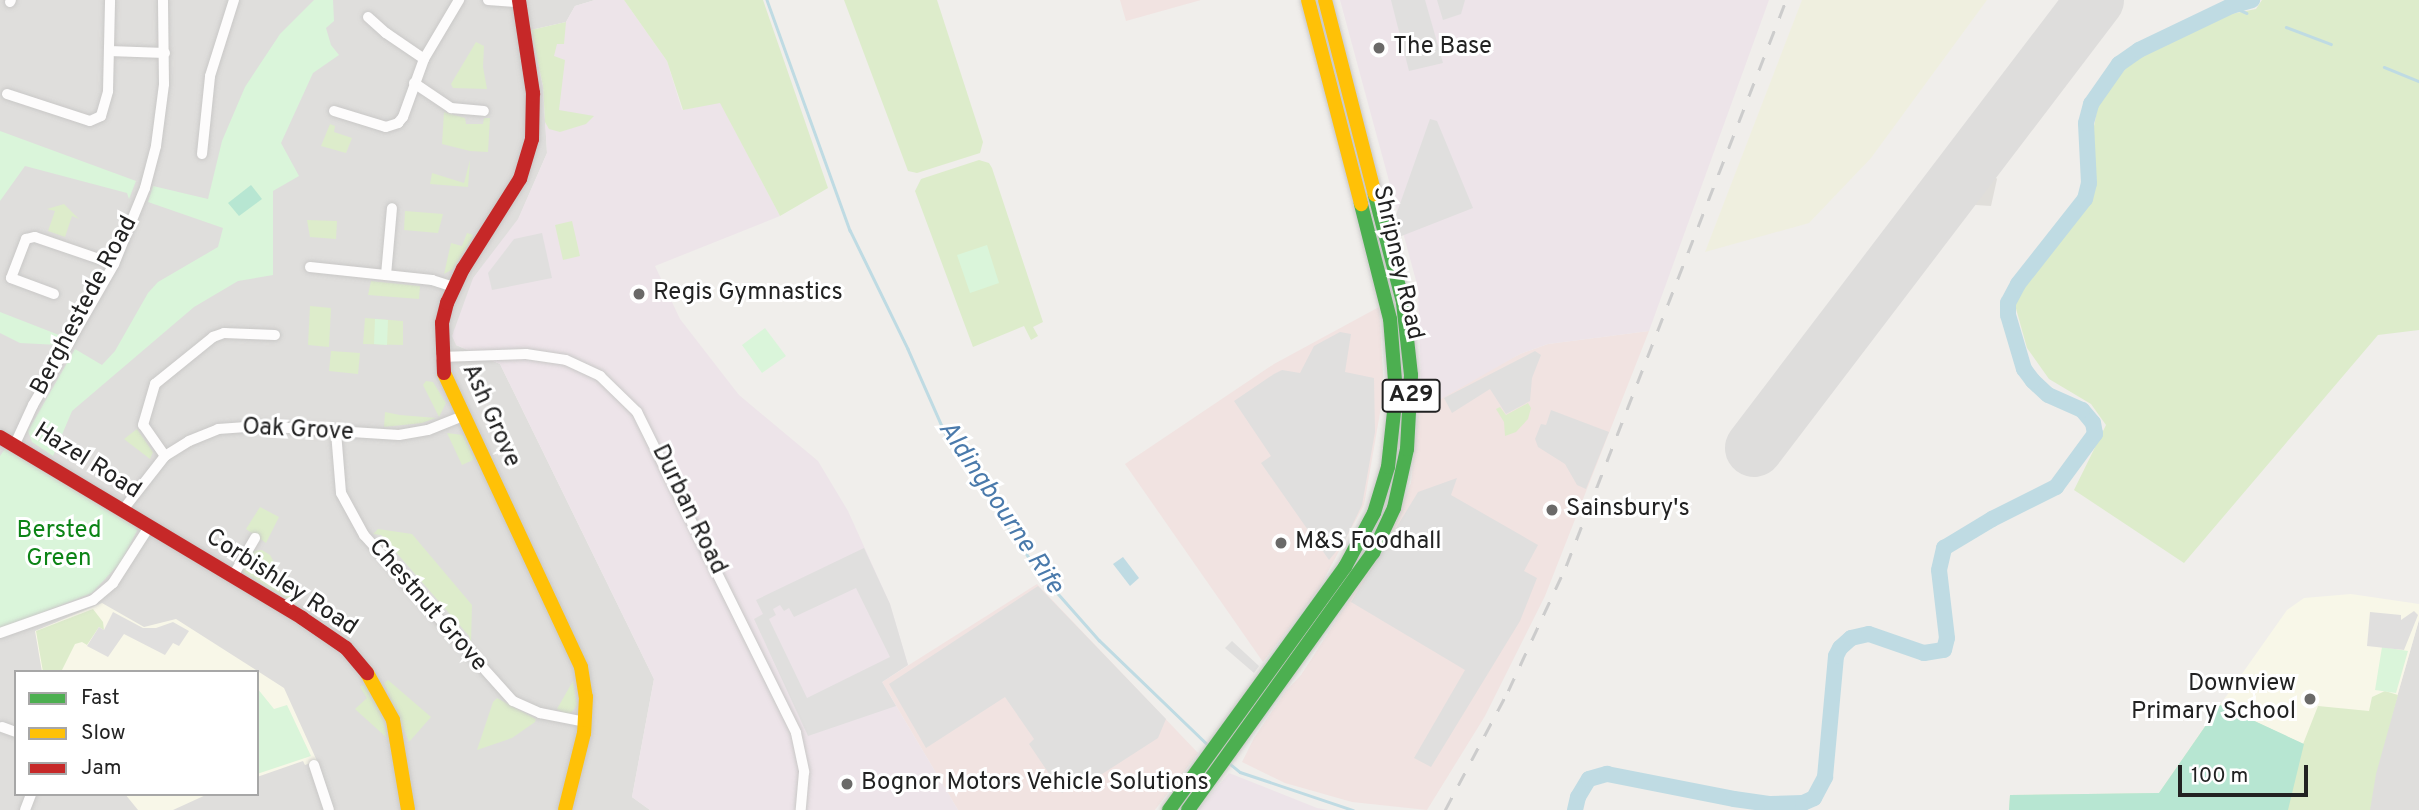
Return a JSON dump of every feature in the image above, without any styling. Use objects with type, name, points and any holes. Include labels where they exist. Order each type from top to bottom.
[{"type":"main road","name":"Shripney Road","points":[[1169,810],[1348,562],[1374,513],[1392,442],[1396,372],[1390,319],[1308,0]]},
{"type":"main road","name":"Shripney Road","points":[[1188,810],[1218,772],[1373,553],[1394,508],[1407,449],[1411,375],[1403,302],[1325,0]]},
{"type":"main road","name":"Ash Grove","points":[[519,1],[534,93],[532,139],[520,179],[454,286],[442,323],[441,357],[445,380],[581,667],[586,722],[565,810]]},
{"type":"main road","name":"Hazel Road","points":[[5,441],[149,527]]},
{"type":"main road","name":"Corbishley Road","points":[[149,527],[333,638],[368,674],[393,720],[408,810]]},
{"type":"street","points":[[8,94],[90,121],[97,120],[107,103],[110,0]]},
{"type":"street","name":"Berghestede Road","points":[[5,441],[33,405],[114,264],[145,188],[156,146],[165,52],[163,0]]},
{"type":"street","points":[[202,154],[210,76],[234,0]]},
{"type":"street","points":[[334,111],[386,127],[403,117],[424,59],[459,0]]},
{"type":"street","points":[[488,0],[519,1]]},
{"type":"street","points":[[368,16],[386,33],[424,59]]},
{"type":"street","points":[[109,51],[165,52]]},
{"type":"street","points":[[414,83],[451,108],[484,111]]},
{"type":"street","points":[[386,275],[392,208]]},
{"type":"street","points":[[54,294],[11,278],[26,239],[35,237],[114,264]]},
{"type":"street","points":[[310,267],[432,280],[454,286]]},
{"type":"street","points":[[165,456],[143,425],[155,384],[213,337],[224,333],[275,335]]},
{"type":"street","name":"Durban Road","points":[[441,357],[526,354],[566,360],[600,376],[637,411],[796,733],[804,772],[801,810]]},
{"type":"street","name":"Oak Grove","points":[[122,511],[165,456],[189,441],[218,429],[257,426],[411,434],[463,416]]},
{"type":"street","name":"Chestnut Grove","points":[[336,432],[341,493],[364,536],[507,696],[540,713],[586,722]]},
{"type":"street","points":[[0,633],[93,600],[113,583],[149,527]]},
{"type":"street","points":[[233,576],[255,538]]},
{"type":"street","points":[[2,727],[14,731]]},
{"type":"street","points":[[314,765],[329,810]]},
{"type":"shaded area","points":[[0,0],[595,0],[575,6],[566,22],[531,30],[543,86],[547,153],[518,220],[456,345],[500,364],[654,679],[632,797],[650,810],[0,810]]},
{"type":"shaded area","points":[[595,0],[624,0],[667,61],[682,110],[720,102],[780,216],[655,266],[680,319],[739,395],[818,461],[848,511],[890,604],[908,665],[882,682],[958,810],[650,810],[632,797],[654,679],[500,364],[456,345],[452,336],[473,278],[518,219],[547,153],[543,86],[531,30],[566,22],[575,6]]},
{"type":"shaded area","points":[[1120,0],[1201,0],[1126,21]]},
{"type":"shaded area","points":[[1340,0],[1769,0],[1649,331],[1548,344],[1520,354],[1441,399],[1421,383],[1418,288]]},
{"type":"shaded area","points":[[1391,0],[1425,0],[1443,63],[1409,71]]},
{"type":"shaded area","points":[[1437,0],[1465,0],[1461,14],[1443,20]]},
{"type":"shaded area","points":[[1430,119],[1437,121],[1473,208],[1399,237],[1395,218]]},
{"type":"shaded area","points":[[1984,148],[1992,154],[1987,166],[1997,179],[1991,206],[1960,204],[1947,211],[1941,204]]},
{"type":"shaded area","points":[[542,233],[552,278],[492,290],[488,273],[514,239]]},
{"type":"shaded area","points":[[1379,307],[1384,390],[1364,505],[1318,590],[1263,662],[1125,464],[1274,364]]},
{"type":"shaded area","points":[[1649,331],[1545,596],[1485,716],[1427,810],[1352,802],[1285,783],[1242,762],[1254,738],[1285,692],[1301,675],[1383,548],[1411,483],[1421,383],[1437,398],[1520,354],[1548,344]]},
{"type":"shaded area","points":[[1340,332],[1351,334],[1345,372],[1374,378],[1375,432],[1362,505],[1344,542],[1329,560],[1261,463],[1271,456],[1234,401],[1282,370],[1300,373],[1314,346]]},
{"type":"shaded area","points":[[1535,351],[1541,355],[1532,378],[1530,401],[1506,414],[1490,389],[1452,413],[1444,398]]},
{"type":"shaded area","points":[[1551,410],[1609,432],[1586,489],[1577,485],[1565,464],[1538,447],[1535,439],[1541,424],[1546,425]]},
{"type":"shaded area","points":[[1457,478],[1451,495],[1538,545],[1524,571],[1537,578],[1520,621],[1431,767],[1414,758],[1465,670],[1351,602],[1418,492]]},
{"type":"shaded area","points":[[864,548],[890,604],[908,665],[882,682],[896,706],[808,736],[754,619],[763,614],[756,600]],"holes":[[[856,588],[890,657],[807,698],[769,619],[776,615],[773,609],[780,605],[784,611],[789,608],[794,617]]]},
{"type":"shaded area","points":[[1037,584],[1198,753],[1155,810],[958,810],[882,682]]},
{"type":"shaded area","points":[[1038,586],[1166,719],[1158,738],[1082,787],[1078,782],[1062,793],[1029,744],[1034,739],[1005,697],[926,748],[889,684]]},
{"type":"shaded area","name":"Downview Primary School","points":[[2351,594],[2419,604],[2419,620],[2370,791],[2303,744],[2220,705],[2287,610],[2304,598]]},
{"type":"shaded area","points":[[102,603],[144,627],[176,619],[256,670],[42,670],[35,631]]},
{"type":"shaded area","points":[[2414,611],[2418,615],[2404,650],[2367,646],[2370,612],[2401,615],[2401,620]]},
{"type":"shaded area","points":[[113,612],[143,628],[156,628],[173,622],[189,631],[179,646],[173,643],[165,655],[124,634],[108,657],[87,646],[99,627],[104,630]]},
{"type":"shaded area","points":[[2419,620],[2419,810],[2369,810],[2370,791]]},
{"type":"shaded area","points":[[1232,641],[1259,666],[1254,673],[1225,648]]},
{"type":"shaded area","points":[[259,672],[284,688],[317,761],[305,765],[303,761],[259,776]]},
{"type":"shaded area","points":[[1229,773],[1317,808],[1328,810],[1198,810]]},
{"type":"shaded area","points":[[127,796],[204,796],[173,810],[138,810]]},
{"type":"green space","points":[[314,0],[333,0],[334,21],[326,28],[331,45],[339,55],[313,73],[281,143],[299,176],[273,191],[273,275],[238,281],[194,307],[72,411],[53,456],[32,442],[28,431],[75,349],[102,365],[115,351],[148,293],[158,282],[218,247],[223,228],[148,202],[153,186],[208,199],[222,141],[245,87],[280,34]]},
{"type":"green space","points":[[624,0],[763,0],[828,188],[780,216],[720,103],[683,110],[667,61]]},
{"type":"green space","points":[[844,0],[937,0],[983,142],[980,153],[917,173],[908,171]]},
{"type":"green space","points":[[1802,0],[1987,0],[1871,158],[1809,223],[1705,252]]},
{"type":"green space","points":[[2262,0],[2419,0],[2419,330],[2378,335],[2184,563],[2074,490],[2106,425],[2091,404],[2049,379],[2027,348],[2015,305],[2027,277],[2090,201],[2094,184],[2091,142],[2099,100],[2138,54],[2226,15],[2256,9]]},
{"type":"green space","points":[[566,22],[564,44],[557,44],[554,56],[565,60],[559,110],[594,116],[586,124],[560,132],[549,129],[545,122],[543,86],[531,30]]},
{"type":"green space","points":[[476,42],[484,46],[483,67],[487,89],[453,88],[451,84]]},
{"type":"green space","points":[[444,112],[465,118],[466,124],[483,124],[484,118],[490,118],[488,152],[442,144]]},
{"type":"green space","points":[[330,124],[335,126],[334,132],[352,138],[346,153],[321,146]]},
{"type":"green space","points":[[0,131],[136,181],[129,199],[127,193],[25,166],[0,201]]},
{"type":"green space","points":[[470,160],[468,187],[430,184],[432,173],[464,183]]},
{"type":"green space","points":[[979,160],[989,163],[992,168],[1043,322],[1033,327],[1038,336],[1031,340],[1024,326],[973,347],[915,191],[921,179]]},
{"type":"green space","points":[[251,185],[262,199],[239,216],[228,203]]},
{"type":"green space","points":[[64,204],[79,219],[72,216],[65,237],[48,231],[55,211],[47,209]]},
{"type":"green space","points":[[405,211],[443,214],[438,233],[404,230]]},
{"type":"green space","points":[[307,220],[337,221],[336,239],[310,237]]},
{"type":"green space","points":[[572,221],[580,256],[563,260],[555,225]]},
{"type":"green space","points":[[467,233],[473,235],[471,240],[453,269],[444,274],[451,243],[462,246]]},
{"type":"green space","points":[[987,245],[999,283],[970,293],[957,255]]},
{"type":"green space","points":[[371,281],[420,286],[419,299],[368,295]]},
{"type":"green space","points":[[310,306],[331,308],[329,347],[308,345]]},
{"type":"green space","points":[[0,312],[59,335],[66,335],[59,345],[20,343],[0,333]]},
{"type":"green space","points":[[365,318],[403,321],[403,345],[363,344]]},
{"type":"green space","points":[[375,319],[388,320],[387,345],[374,344]]},
{"type":"green space","points":[[765,328],[786,356],[762,373],[742,345]]},
{"type":"green space","points":[[331,351],[360,353],[358,374],[329,371]]},
{"type":"green space","points":[[426,381],[433,382],[446,403],[439,417],[423,385]]},
{"type":"green space","points":[[1528,403],[1531,408],[1528,419],[1516,432],[1505,436],[1504,422],[1496,409],[1500,407],[1506,415]]},
{"type":"green space","points":[[385,412],[436,418],[422,423],[384,427]]},
{"type":"green space","points":[[137,429],[153,452],[150,459],[124,439]]},
{"type":"green space","points":[[447,433],[463,435],[475,459],[462,465]]},
{"type":"green space","name":"Bersted Green","points":[[5,449],[135,526],[137,531],[120,563],[92,593],[0,629],[0,456]]},
{"type":"green space","points":[[260,507],[279,517],[266,543],[246,529]]},
{"type":"green space","points":[[378,529],[412,534],[472,605],[471,643],[469,636],[381,535],[373,534]]},
{"type":"green space","points":[[262,550],[270,555],[298,605],[239,570],[252,551]]},
{"type":"green space","points":[[93,609],[103,622],[104,630],[99,627],[87,645],[82,642],[75,644],[62,670],[43,670],[36,631]]},
{"type":"green space","points":[[2382,647],[2408,651],[2396,693],[2375,690]]},
{"type":"green space","points":[[388,680],[431,717],[409,742],[384,683]]},
{"type":"green space","points":[[573,681],[577,705],[571,713],[564,713],[557,709]]},
{"type":"green space","points":[[365,683],[384,718],[387,738],[355,709],[367,698],[360,687]]},
{"type":"green space","points":[[259,690],[274,709],[287,705],[311,756],[259,773]]},
{"type":"green space","points":[[2385,691],[2398,695],[2376,774],[2370,810],[2009,810],[2010,795],[2159,793],[2220,705],[2303,744],[2318,706],[2369,711],[2372,697]]},
{"type":"green space","points":[[497,698],[536,719],[535,722],[512,738],[477,750],[493,702]]},
{"type":"green space","points":[[2220,705],[2304,744],[2288,810],[2009,810],[2010,795],[2159,793]]},
{"type":"water","points":[[1123,557],[1139,578],[1130,586],[1113,564]]},
{"type":"waterway","name":"Aldingbourne Rife","points":[[767,0],[850,230],[908,349],[949,442],[1039,572],[1099,640],[1208,745]]},
{"type":"waterway","points":[[1575,810],[1578,797],[1589,779],[1607,774],[1734,799],[1771,804],[1803,803],[1814,798],[1825,777],[1836,656],[1840,648],[1851,638],[1869,634],[1924,653],[1944,650],[1947,638],[1939,570],[1944,548],[1992,519],[2056,487],[2095,434],[2093,423],[2082,410],[2048,395],[2024,369],[2008,315],[2008,303],[2018,284],[2085,199],[2089,183],[2086,123],[2091,104],[2119,64],[2139,50],[2231,6],[2252,0]]},
{"type":"waterway","points":[[2231,6],[2247,13]]},
{"type":"waterway","points":[[2286,27],[2331,44]]},
{"type":"waterway","points":[[2384,67],[2419,81]]},
{"type":"waterway","name":"Aldingbourne Rife","points":[[1229,763],[1240,772],[1353,810]]},
{"type":"waterway","points":[[1803,803],[1804,810]]},
{"type":"runway","points":[[1754,448],[2095,0]]},
{"type":"railway","points":[[1445,810],[1508,691],[1566,566],[1786,0]]},
{"type":"traffic: fast","points":[[1188,810],[1373,553],[1394,508],[1407,449],[1411,375],[1403,302],[1375,195]]},
{"type":"traffic: fast","points":[[1169,810],[1345,567],[1374,513],[1388,467],[1396,393],[1390,319],[1361,204]]},
{"type":"traffic: slow","points":[[1308,0],[1361,204]]},
{"type":"traffic: slow","points":[[1325,0],[1375,195]]},
{"type":"traffic: slow","points":[[444,373],[581,667],[586,697],[584,733],[565,810]]},
{"type":"traffic: slow","points":[[367,673],[393,720],[408,810]]},
{"type":"traffic: jam","points":[[444,373],[442,323],[447,303],[463,269],[520,179],[532,139],[533,93],[519,0]]},
{"type":"traffic: jam","points":[[0,437],[302,618],[346,648],[367,673]]},
{"type":"place","name":"The Base","points":[[1379,48]]},
{"type":"place","name":"Regis Gymnastics","points":[[639,294]]},
{"type":"place","name":"Sainsbury's","points":[[1552,510]]},
{"type":"place","name":"M&S Foodhall","points":[[1281,543]]},
{"type":"place","name":"Downview Primary School","points":[[2310,699]]},
{"type":"place","name":"Bognor Motors Vehicle Solutions","points":[[847,784]]}]
